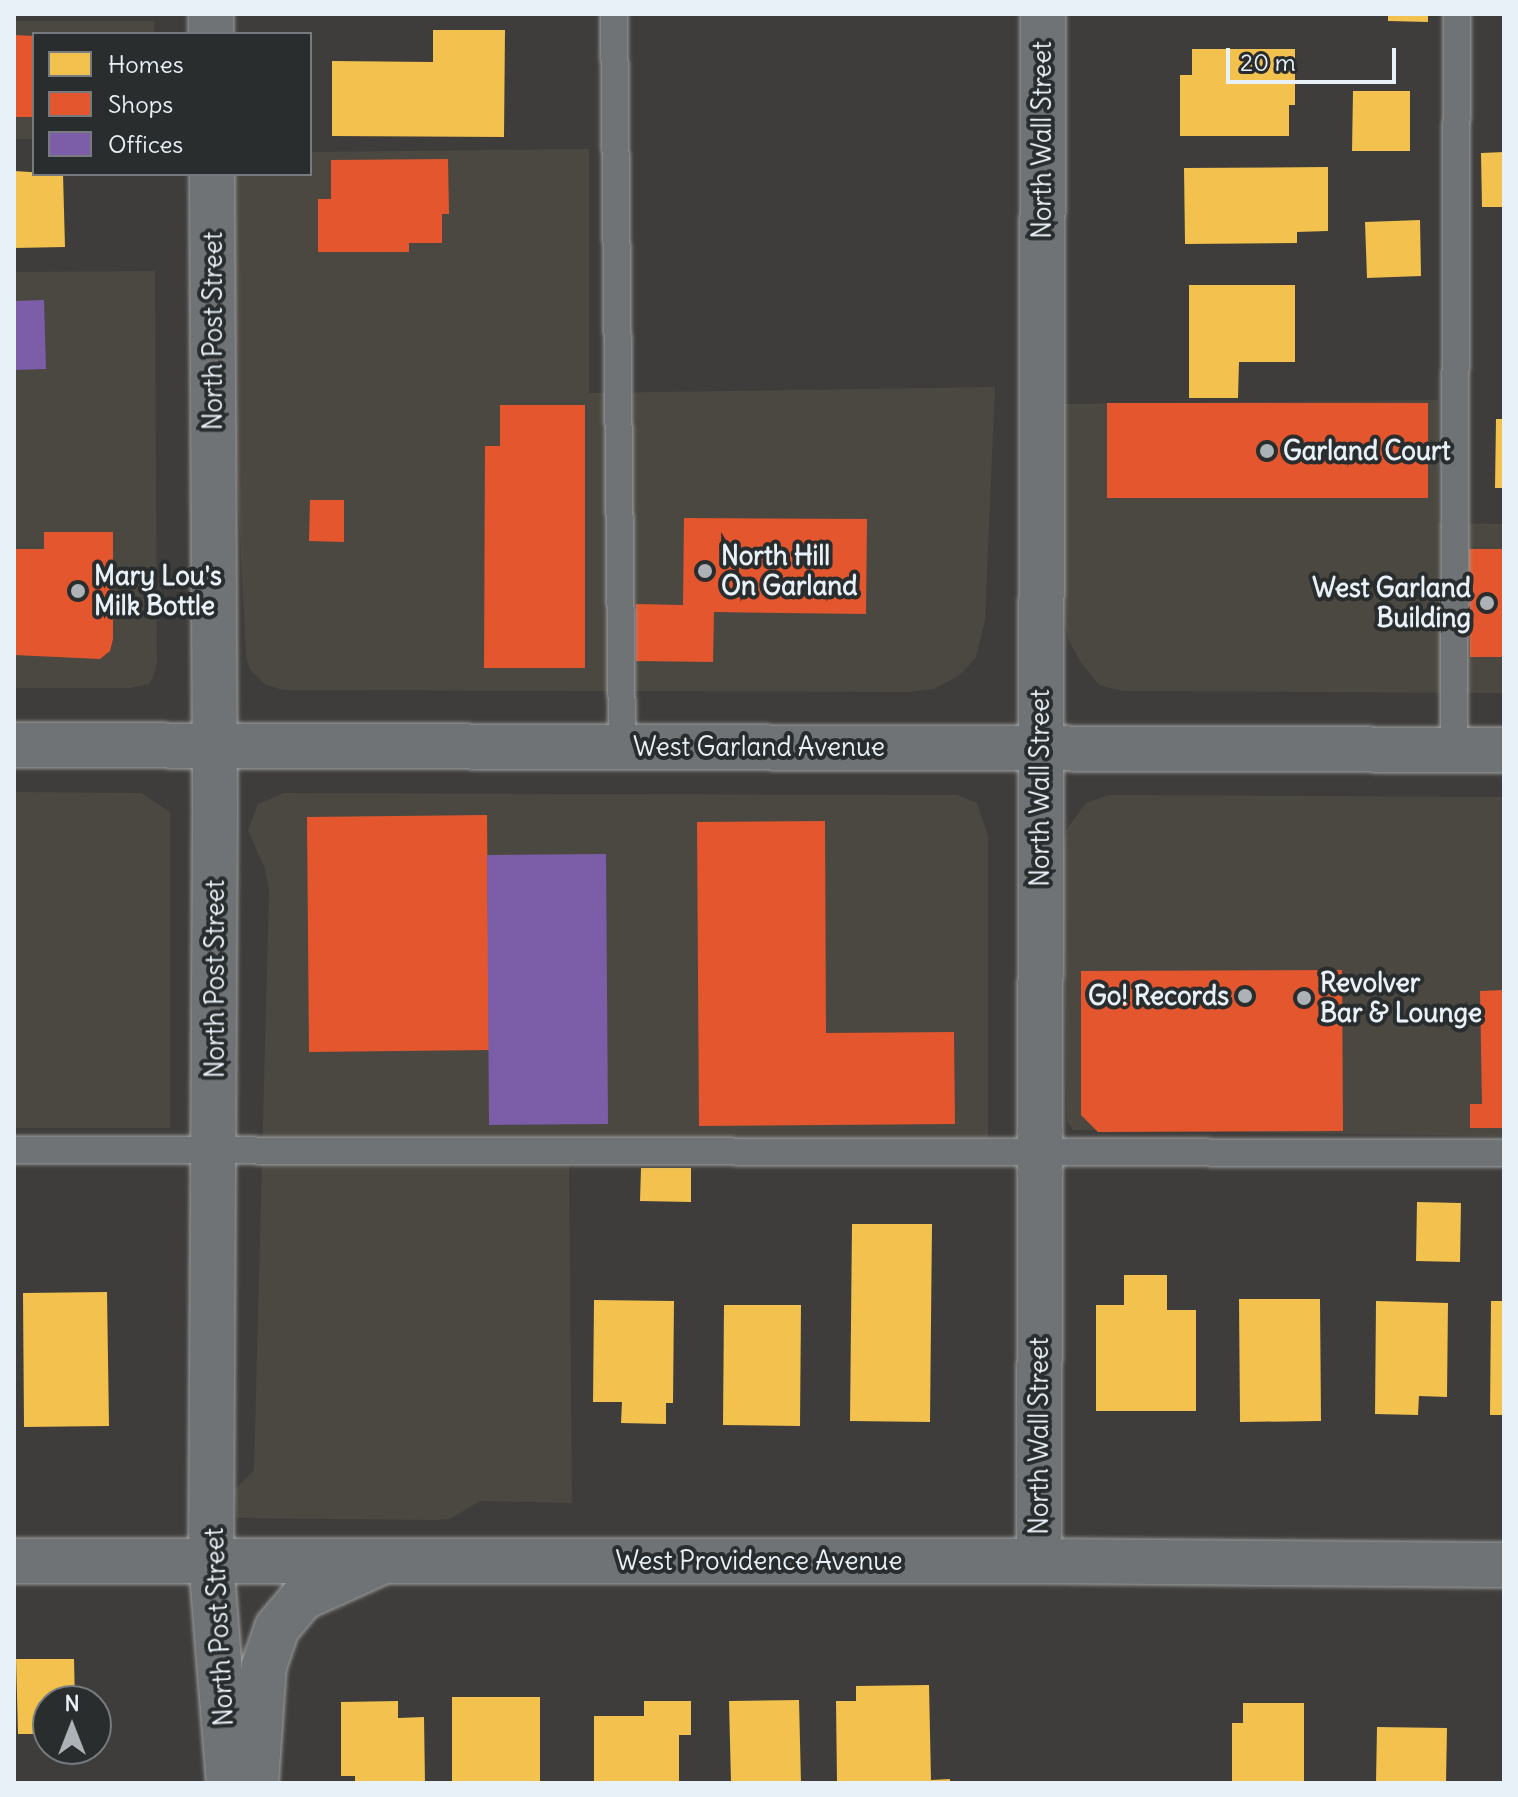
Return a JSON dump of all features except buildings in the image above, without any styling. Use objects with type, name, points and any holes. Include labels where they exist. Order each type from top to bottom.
[{"type":"street","name":"North Wall Street","points":[[1039,1561],[1043,14]]},
{"type":"street","name":"North Post Street","points":[[212,176],[215,1150],[211,1561],[229,1783]]},
{"type":"street","name":"West Garland Avenue","points":[[14,745],[1504,750]]},
{"type":"street","name":"West Providence Avenue","points":[[14,1561],[1039,1561],[1504,1565]]},
{"type":"street","name":"North Post Street","points":[[256,1783],[264,1666],[277,1628],[302,1598],[384,1561]]},
{"type":"lane","points":[[614,14],[622,747]]},
{"type":"lane","points":[[1454,750],[1457,14]]},
{"type":"lane","points":[[14,1150],[1504,1153]]},
{"type":"shaded area","points":[[14,21],[154,21],[154,32],[32,32],[32,139],[14,139]]},
{"type":"shaded area","points":[[589,149],[589,393],[995,387],[985,620],[976,657],[960,675],[934,689],[910,692],[283,690],[266,685],[250,669],[246,657],[234,411],[234,176],[312,176],[312,152]]},
{"type":"shaded area","points":[[155,271],[157,663],[153,677],[149,684],[130,688],[14,688],[14,272]]},
{"type":"shaded area","points":[[1438,400],[1438,523],[1504,524],[1504,693],[1123,691],[1099,685],[1082,664],[1069,641],[1063,616],[1063,404]]},
{"type":"shaded area","points":[[14,792],[141,793],[170,812],[170,1128],[14,1128]]},
{"type":"shaded area","points":[[284,793],[957,795],[977,803],[988,836],[988,1164],[569,1163],[572,1503],[480,1501],[450,1519],[435,1520],[237,1518],[234,1491],[254,1470],[269,890],[265,869],[248,830],[258,804]]},
{"type":"shaded area","points":[[1109,795],[1504,797],[1504,1136],[1073,1130],[1067,1121],[1063,848],[1067,829],[1086,803]]},
{"type":"place","name":"Garland Court","points":[[1267,451]]},
{"type":"place","name":"North Hill On Garland","points":[[705,571]]},
{"type":"place","name":"Mary Lou's Milk Bottle","points":[[78,591]]},
{"type":"place","name":"West Garland Building","points":[[1487,603]]},
{"type":"place","name":"Go! Records","points":[[1245,996]]},
{"type":"place","name":"Revolver Bar & Lounge","points":[[1304,998]]}]
